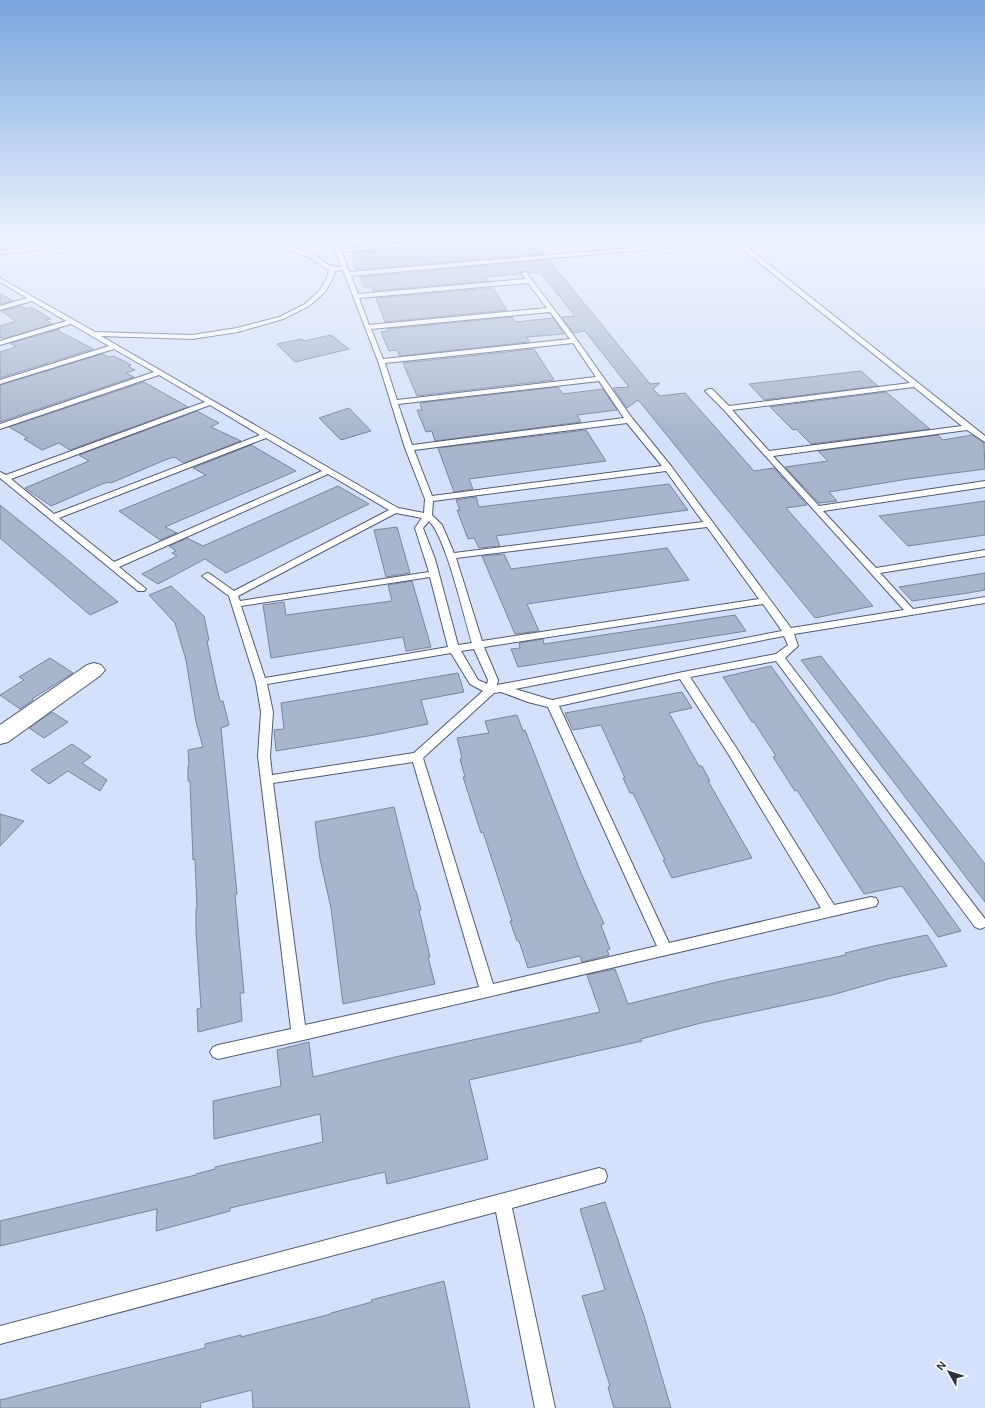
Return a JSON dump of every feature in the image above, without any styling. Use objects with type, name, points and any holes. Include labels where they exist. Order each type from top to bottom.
[{"type":"street","points":[[0,736],[94,670]]},
{"type":"lane","points":[[0,308],[12,305]]},
{"type":"lane","points":[[42,305],[395,510],[428,516],[438,525],[451,556],[478,645],[493,680],[491,690],[417,757],[268,780]]},
{"type":"lane","points":[[93,334],[192,337],[238,330],[281,318],[307,305]]},
{"type":"lane","points":[[359,305],[381,361],[409,448],[429,499],[428,516],[419,528],[434,574],[454,649],[474,682],[491,690],[505,688],[770,637],[788,632],[985,600]]},
{"type":"lane","points":[[505,688],[532,699],[552,704],[683,675],[779,657],[793,646],[788,632],[668,468],[629,420],[575,342],[546,305]]},
{"type":"lane","points":[[815,305],[985,440]]},
{"type":"lane","points":[[367,327],[550,310]]},
{"type":"lane","points":[[0,343],[71,322]]},
{"type":"lane","points":[[381,361],[575,342]]},
{"type":"lane","points":[[0,382],[114,346]]},
{"type":"lane","points":[[0,427],[159,373]]},
{"type":"lane","points":[[395,402],[601,379]]},
{"type":"lane","points":[[727,408],[915,385]]},
{"type":"lane","points":[[709,392],[727,408],[873,571],[912,612]]},
{"type":"lane","points":[[3,476],[210,403]]},
{"type":"lane","points":[[409,448],[629,420]]},
{"type":"lane","points":[[767,454],[968,427]]},
{"type":"lane","points":[[53,517],[266,435]]},
{"type":"lane","points":[[429,499],[668,468]]},
{"type":"lane","points":[[113,566],[328,471]]},
{"type":"lane","points":[[3,476],[141,589]]},
{"type":"lane","points":[[817,509],[985,484]]},
{"type":"lane","points":[[234,599],[395,510]]},
{"type":"lane","points":[[451,556],[709,524]]},
{"type":"lane","points":[[873,571],[985,554]]},
{"type":"lane","points":[[234,599],[434,574]]},
{"type":"lane","points":[[207,576],[234,599],[261,682],[266,712],[264,756],[299,1034]]},
{"type":"lane","points":[[261,682],[478,645],[765,601]]},
{"type":"lane","points":[[779,657],[980,923]]},
{"type":"lane","points":[[683,675],[733,752],[831,912]]},
{"type":"lane","points":[[552,704],[665,949]]},
{"type":"lane","points":[[417,757],[488,991]]},
{"type":"lane","points":[[218,1052],[871,902]]},
{"type":"lane","points":[[0,1335],[599,1176]]},
{"type":"lane","points":[[502,1202],[545,1408]]},
{"type":"building","points":[[379,305],[504,305],[507,310],[385,322]]},
{"type":"building","points":[[566,305],[585,305],[650,384],[660,383],[653,389],[660,396],[685,393],[754,471],[774,468],[807,505],[786,508],[873,606],[815,618],[638,400],[627,408],[613,388],[629,387],[585,331],[573,333],[562,317],[575,316]]},
{"type":"building","points":[[21,306],[27,309],[31,307],[51,319],[46,320],[52,324],[3,339],[0,337],[0,326],[16,321],[1,311]]},
{"type":"building","points":[[512,317],[515,322],[553,318],[564,334],[527,337],[529,342],[400,356],[397,350],[389,351],[381,332],[388,331],[387,329]]},
{"type":"building","points":[[60,329],[57,330],[93,349],[0,378],[0,352],[16,347],[10,343]]},
{"type":"building","points":[[331,335],[349,349],[295,362],[277,344],[302,339],[304,341]]},
{"type":"building","points":[[534,349],[554,380],[417,396],[403,363]]},
{"type":"building","points":[[102,354],[109,357],[114,356],[131,365],[128,366],[135,370],[126,373],[134,377],[0,422],[0,385]]},
{"type":"building","points":[[861,371],[878,386],[764,400],[749,384]]},
{"type":"building","points":[[144,382],[188,407],[70,450],[59,443],[42,450],[24,439],[28,438],[9,427]]},
{"type":"building","points":[[558,387],[563,394],[603,389],[617,410],[577,415],[581,422],[435,441],[432,431],[426,432],[417,410],[422,410],[420,403]]},
{"type":"building","points":[[886,392],[930,429],[811,444],[796,429],[793,430],[770,407]]},
{"type":"building","points":[[349,408],[371,431],[341,440],[319,418]]},
{"type":"building","points":[[197,411],[219,423],[211,427],[241,441],[184,463],[174,457],[165,460],[111,483],[109,482],[102,484],[51,506],[25,488],[89,461],[79,455]]},
{"type":"building","points":[[586,430],[606,461],[469,479],[473,489],[454,492],[438,448]]},
{"type":"building","points":[[938,435],[943,440],[972,435],[984,443],[985,469],[908,479],[829,492],[837,501],[819,503],[785,467],[828,461],[818,451]]},
{"type":"building","points":[[251,445],[296,471],[165,527],[177,533],[160,540],[119,511],[206,475],[193,468]]},
{"type":"building","points":[[669,484],[688,510],[496,536],[500,546],[479,548],[474,538],[468,539],[457,510],[460,510],[456,500],[476,497],[479,507]]},
{"type":"building","points":[[338,486],[369,504],[226,573],[205,559],[158,584],[142,574],[177,556],[172,553],[176,551],[169,546],[187,538],[203,546]]},
{"type":"building","points":[[985,501],[985,535],[908,546],[879,516]]},
{"type":"building","points":[[0,505],[118,602],[90,615],[0,538]]},
{"type":"building","points":[[397,527],[410,573],[386,577],[374,530]]},
{"type":"building","points":[[667,548],[689,580],[527,604],[539,631],[515,634],[482,556],[504,554],[511,569]]},
{"type":"building","points":[[985,573],[985,590],[968,593],[912,601],[899,587]]},
{"type":"building","points":[[412,581],[431,647],[406,651],[403,637],[271,658],[263,605],[284,602],[286,615],[392,601],[388,585]]},
{"type":"building","points":[[171,586],[204,616],[209,640],[207,641],[216,684],[220,701],[223,701],[229,725],[221,728],[237,894],[235,895],[244,993],[240,993],[242,1021],[198,1032],[197,1009],[201,1008],[196,931],[197,908],[195,859],[193,860],[190,781],[188,781],[188,750],[203,747],[196,722],[186,660],[175,623],[149,595]]},
{"type":"building","points":[[735,615],[746,631],[518,667],[511,649],[520,648],[519,643],[543,639],[544,644]]},
{"type":"building","points":[[821,656],[985,864],[985,902],[801,660]]},
{"type":"building","points":[[50,658],[73,673],[32,699],[33,700],[20,709],[0,695],[24,680],[19,677]]},
{"type":"building","points":[[771,666],[961,931],[938,937],[902,886],[864,894],[797,790],[795,791],[773,757],[776,756],[723,677]]},
{"type":"building","points":[[458,673],[464,692],[421,700],[428,724],[374,735],[276,751],[274,730],[284,729],[281,703]]},
{"type":"building","points":[[682,692],[692,708],[669,713],[699,766],[702,766],[710,781],[708,781],[752,858],[672,878],[633,793],[630,793],[623,778],[625,778],[601,725],[573,730],[565,713]]},
{"type":"building","points":[[52,712],[68,722],[44,738],[29,728]]},
{"type":"building","points":[[517,715],[523,731],[525,730],[581,873],[604,924],[601,925],[610,949],[607,950],[609,955],[582,962],[580,956],[528,968],[519,941],[517,941],[483,832],[481,833],[463,777],[465,777],[460,759],[462,758],[457,738],[489,733],[485,721]]},
{"type":"building","points":[[72,744],[91,757],[82,763],[107,780],[100,791],[68,771],[49,784],[31,770]]},
{"type":"building","points":[[394,807],[421,910],[419,910],[435,984],[343,1004],[331,908],[320,859],[315,822]]},
{"type":"building","points":[[0,814],[24,821],[0,846]]},
{"type":"building","points":[[927,935],[947,966],[888,979],[832,995],[701,1023],[641,1039],[642,1041],[469,1080],[488,1159],[387,1184],[385,1172],[230,1208],[230,1211],[156,1231],[157,1209],[0,1246],[0,1221],[196,1175],[215,1169],[215,1167],[323,1142],[320,1114],[214,1139],[213,1101],[281,1086],[277,1050],[309,1042],[313,1077],[395,1057],[600,1012],[587,975],[615,969],[628,1004],[721,981],[846,955],[845,953]]},
{"type":"building","points":[[605,1202],[644,1316],[671,1408],[614,1408],[608,1387],[610,1386],[582,1296],[605,1290],[580,1209]]},
{"type":"building","points":[[444,1281],[470,1408],[253,1408],[252,1390],[200,1403],[201,1408],[0,1408],[0,1400],[205,1348],[205,1344],[241,1335],[241,1337],[331,1314],[372,1302],[371,1300]]}]
